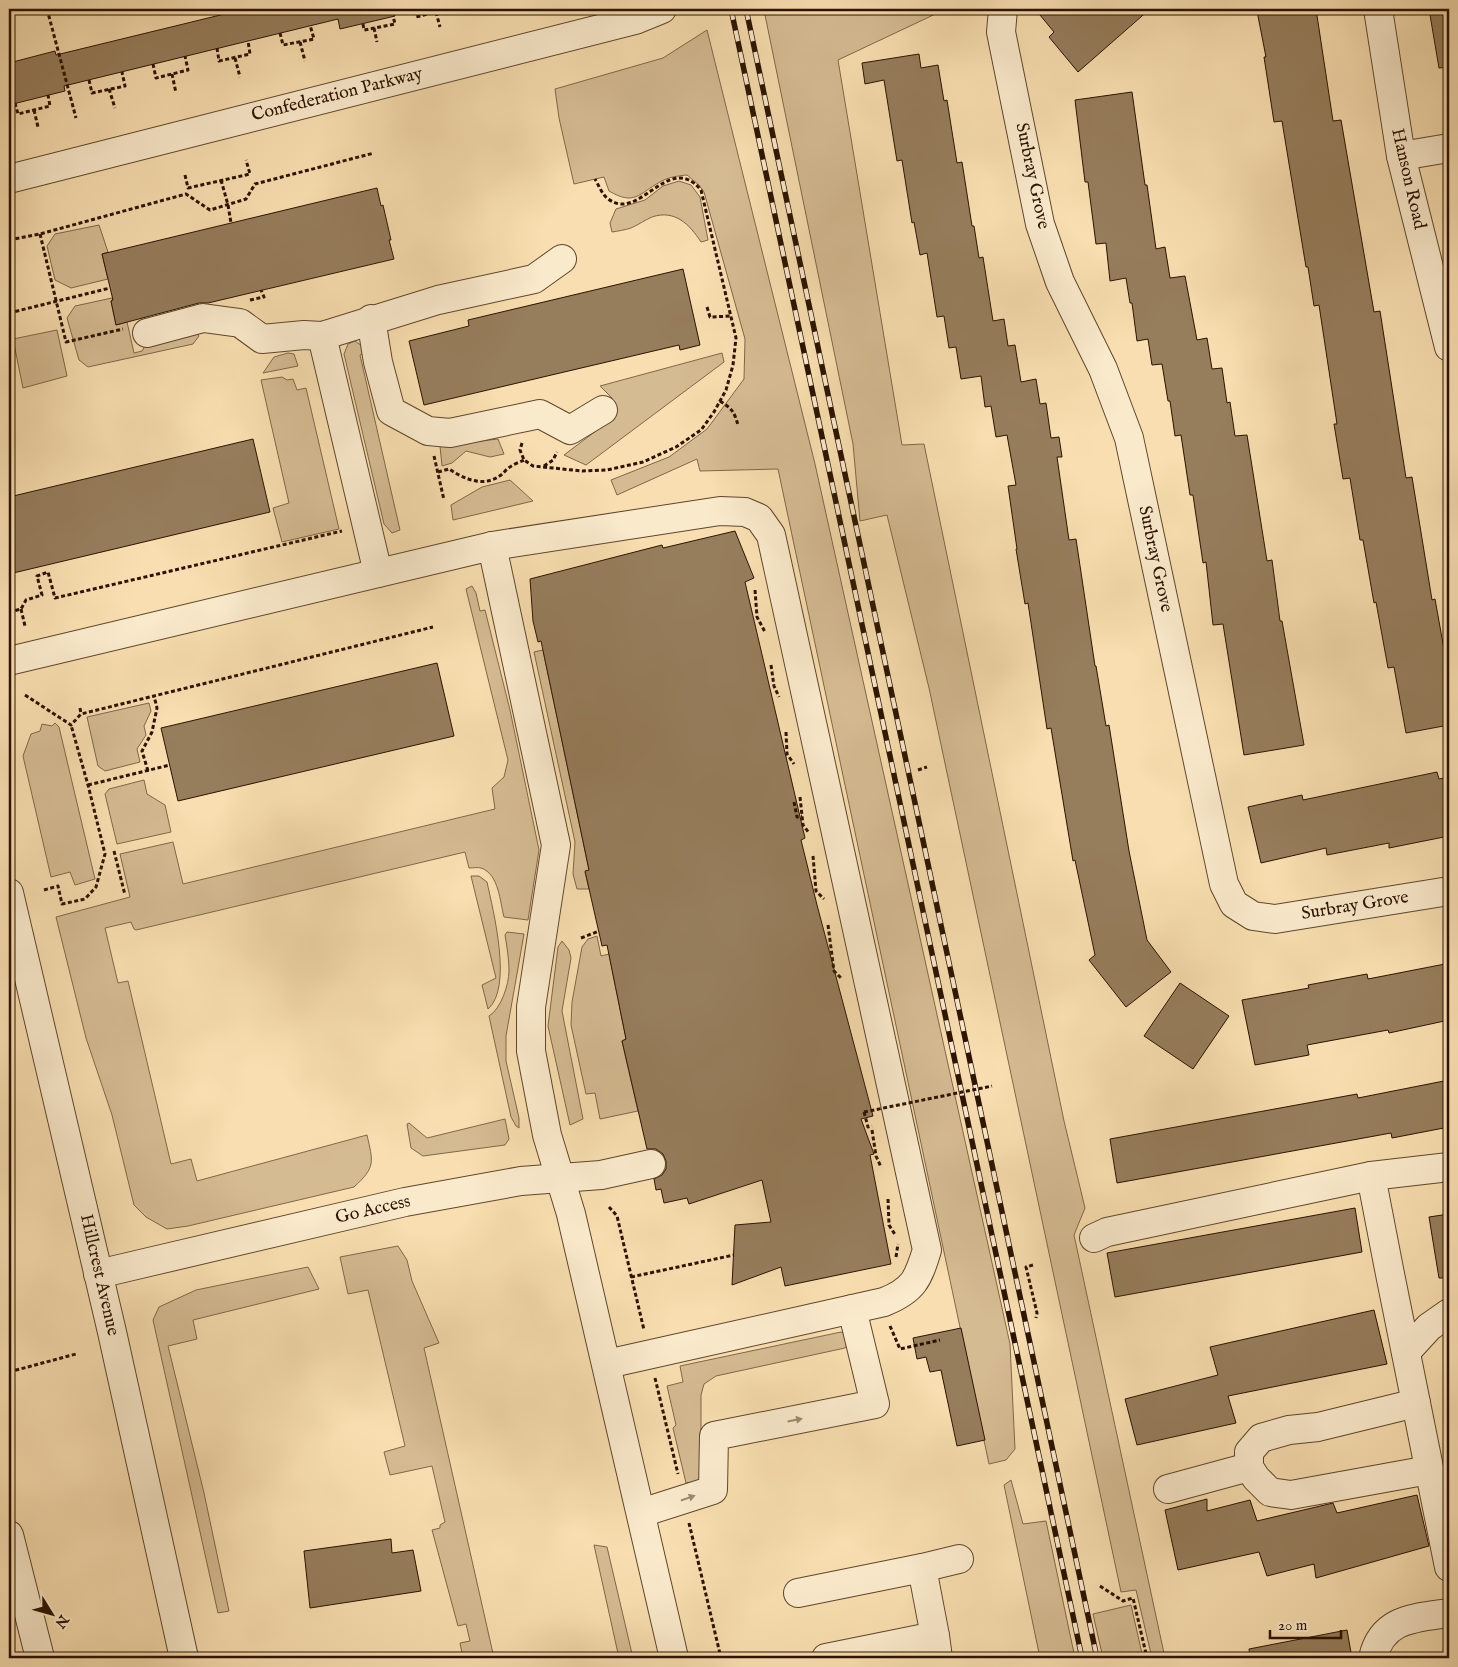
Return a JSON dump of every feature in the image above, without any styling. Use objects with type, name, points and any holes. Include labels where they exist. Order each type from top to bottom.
[{"type":"street","name":"Confederation Parkway","points":[[9,177],[635,20],[662,9]]},
{"type":"street","name":"Surbray Grove","points":[[1003,9],[1001,32],[1040,224],[1060,282],[1103,369],[1129,438],[1224,884],[1234,904],[1253,916],[1275,919],[1449,891]]},
{"type":"street","name":"Hanson Road","points":[[1378,9],[1401,156],[1449,347]]},
{"type":"street","points":[[1401,156],[1449,148]]},
{"type":"street","points":[[139,330],[203,318],[240,323],[262,339],[304,335],[322,336],[438,300],[534,279],[562,259]]},
{"type":"street","points":[[371,320],[378,362],[391,412],[428,431],[450,433],[540,414],[570,430],[603,410]]},
{"type":"street","points":[[322,336],[378,573]]},
{"type":"street","points":[[9,661],[492,546],[720,511],[745,512],[759,518],[771,535],[927,1250],[922,1268],[913,1284],[900,1296],[884,1302],[607,1364]]},
{"type":"street","points":[[492,546],[556,845],[531,1007],[531,1051],[547,1135],[571,1214],[674,1658]]},
{"type":"street","name":"Hillcrest Avenue","points":[[9,893],[98,1274],[184,1658]]},
{"type":"street","name":"Go Access","points":[[98,1274],[405,1202],[521,1181],[601,1175],[650,1164]]},
{"type":"street","points":[[1094,1238],[1107,1232],[1371,1176],[1449,1167]]},
{"type":"street","points":[[1371,1176],[1449,1567]]},
{"type":"street","points":[[641,1513],[712,1490],[714,1436],[876,1404],[852,1309]]},
{"type":"street","points":[[1406,1352],[1430,1327],[1449,1313]]},
{"type":"street","points":[[1416,1404],[1318,1427],[1289,1430],[1261,1438],[1249,1452],[1249,1467],[1256,1478],[1270,1492],[1292,1495],[1430,1470]]},
{"type":"street","points":[[1168,1488],[1249,1467]]},
{"type":"street","points":[[9,1535],[40,1658]]},
{"type":"street","points":[[798,1594],[959,1559]]},
{"type":"street","points":[[826,1658],[937,1647],[922,1568]]},
{"type":"street","points":[[1374,1658],[1376,1648],[1385,1631],[1398,1623],[1449,1613]]},
{"type":"path","points":[[47,9],[76,118]]},
{"type":"path","points":[[415,11],[416,17],[448,9]]},
{"type":"path","points":[[436,12],[440,27]]},
{"type":"path","points":[[363,24],[364,30],[395,24],[393,16]]},
{"type":"path","points":[[280,33],[283,45],[314,39],[310,26]]},
{"type":"path","points":[[374,28],[377,42]]},
{"type":"path","points":[[217,48],[219,61],[235,58],[250,54],[248,41]]},
{"type":"path","points":[[300,42],[305,61]]},
{"type":"path","points":[[153,64],[156,78],[188,70],[185,56]]},
{"type":"path","points":[[235,58],[240,77]]},
{"type":"path","points":[[89,80],[92,93],[125,86],[122,72]]},
{"type":"path","points":[[172,74],[176,93]]},
{"type":"path","points":[[109,89],[114,108]]},
{"type":"path","points":[[15,104],[18,114],[50,106],[48,95]]},
{"type":"path","points":[[34,110],[38,127]]},
{"type":"path","points":[[9,240],[40,234],[186,194],[210,210],[246,199],[255,184],[374,153]]},
{"type":"path","points":[[185,176],[188,188],[250,174],[246,160]]},
{"type":"path","points":[[522,440],[520,450],[524,460],[533,466],[582,471],[607,470],[643,462],[676,447],[701,430],[726,390],[733,365],[736,338],[705,205],[696,184],[685,178],[675,178],[661,184],[640,199],[622,204],[607,198],[595,179]]},
{"type":"path","points":[[222,180],[231,223]]},
{"type":"path","points":[[40,234],[66,342],[139,330]]},
{"type":"path","points":[[9,313],[110,288]]},
{"type":"path","points":[[245,301],[264,297],[261,290]]},
{"type":"path","points":[[708,307],[710,317],[730,316]]},
{"type":"path","points":[[720,401],[735,413],[738,425]]},
{"type":"path","points":[[428,431],[444,500]]},
{"type":"path","points":[[544,466],[553,460],[558,451],[557,445]]},
{"type":"path","points":[[438,472],[449,469],[472,481],[483,482],[500,476],[510,467],[524,460]]},
{"type":"path","points":[[25,626],[21,609],[26,600],[42,595],[37,576],[48,572],[55,598],[344,531]]},
{"type":"path","points":[[9,612],[21,609]]},
{"type":"path","points":[[71,725],[81,714],[433,627]]},
{"type":"path","points":[[25,695],[71,725],[105,854],[96,887],[85,899],[62,904],[58,886],[44,890]]},
{"type":"path","points":[[148,771],[142,751],[152,732],[156,716],[157,708],[154,696]]},
{"type":"path","points":[[80,708],[81,714]]},
{"type":"path","points":[[88,785],[170,765]]},
{"type":"path","points":[[918,770],[927,767]]},
{"type":"path","points":[[794,802],[797,817],[802,816]]},
{"type":"path","points":[[114,851],[125,895]]},
{"type":"path","points":[[807,862],[813,860]]},
{"type":"path","points":[[581,938],[599,931]]},
{"type":"path","points":[[872,1126],[868,1127],[864,1112],[992,1086]]},
{"type":"path","points":[[609,1207],[617,1216],[644,1331]]},
{"type":"path","points":[[895,1259],[899,1240]]},
{"type":"path","points":[[631,1278],[734,1255]]},
{"type":"path","points":[[1033,1265],[1026,1267],[1038,1313],[1036,1318]]},
{"type":"path","points":[[889,1325],[900,1349],[940,1340]]},
{"type":"path","points":[[9,1372],[76,1354]]},
{"type":"path","points":[[655,1378],[679,1480]]},
{"type":"path","points":[[689,1520],[721,1658]]},
{"type":"path","points":[[1100,1586],[1123,1601],[1133,1598],[1147,1658]]},
{"type":"shaded area","points":[[773,9],[946,9],[838,60],[902,445],[924,444],[1064,1121],[1085,1208],[1074,1235],[1165,1658],[1152,1658],[1136,1590],[1121,1592],[929,688],[887,515],[860,521],[853,444],[765,15]]},
{"type":"shaded area","points":[[707,30],[815,464],[1010,1344],[1015,1449],[1006,1460],[989,1464],[778,469],[700,471],[697,459],[617,495],[611,480],[669,457],[707,429],[744,379],[745,339],[704,192],[699,185],[687,175],[676,176],[663,180],[636,197],[625,198],[609,191],[604,177],[574,184],[559,118],[555,89],[663,58]]},
{"type":"shaded area","points":[[679,181],[691,185],[700,197],[708,240],[701,242],[681,220],[668,215],[652,217],[631,228],[612,232],[610,223],[616,209],[645,200],[663,186]]},
{"type":"shaded area","points":[[99,225],[108,252],[102,254],[108,279],[71,288],[55,280],[47,246],[55,234]]},
{"type":"shaded area","points":[[112,298],[116,325],[127,322],[134,353],[142,351],[145,346],[197,333],[199,336],[193,344],[88,367],[79,360],[67,318],[75,306]]},
{"type":"shaded area","points":[[57,330],[67,376],[23,388],[13,339]]},
{"type":"shaded area","points":[[355,341],[362,346],[365,353],[360,355],[400,530],[392,533],[384,524],[344,354],[348,344]]},
{"type":"shaded area","points":[[288,353],[294,354],[298,366],[263,373],[274,357]]},
{"type":"shaded area","points":[[722,353],[724,362],[586,465],[564,455],[613,418],[612,398],[600,386]]},
{"type":"shaded area","points":[[282,377],[287,380],[293,379],[297,390],[306,388],[339,529],[282,542],[273,508],[289,503],[261,380]]},
{"type":"shaded area","points":[[498,439],[504,454],[490,457],[466,451],[452,463],[442,466],[440,446]]},
{"type":"shaded area","points":[[510,480],[533,501],[453,520],[451,505],[482,487]]},
{"type":"shaded area","points":[[472,586],[476,593],[480,611],[485,610],[510,710],[539,850],[528,920],[504,917],[498,889],[492,876],[481,868],[469,868],[465,852],[136,930],[131,922],[105,928],[118,983],[128,981],[171,1164],[191,1159],[197,1181],[367,1135],[369,1144],[371,1164],[366,1174],[354,1187],[188,1226],[167,1229],[146,1217],[134,1205],[112,1115],[86,1038],[56,917],[130,897],[120,854],[173,842],[183,884],[495,809],[492,788],[504,777],[508,760],[466,589]]},
{"type":"shaded area","points":[[543,650],[589,870],[585,872],[589,889],[577,889],[573,874],[575,842],[534,652]]},
{"type":"shaded area","points":[[149,703],[151,711],[144,726],[146,735],[137,749],[140,762],[105,771],[98,766],[87,717]]},
{"type":"shaded area","points":[[55,723],[59,727],[95,879],[75,885],[70,872],[51,877],[23,756],[31,734],[40,731],[42,724],[52,726]]},
{"type":"shaded area","points":[[144,780],[147,794],[165,805],[171,832],[117,844],[105,794],[109,789]]},
{"type":"shaded area","points":[[471,876],[479,876],[487,882],[497,929],[500,967],[499,984],[495,999],[488,1009],[482,985],[496,978]]},
{"type":"shaded area","points":[[507,932],[524,934],[506,1036],[506,1061],[519,1118],[519,1128],[511,1117],[489,1016],[501,1002],[508,983],[509,966],[505,935]]},
{"type":"shaded area","points":[[597,936],[601,956],[609,954],[626,1039],[622,1041],[638,1111],[600,1119],[595,1093],[586,1094],[571,1025],[572,1002],[582,947],[588,939]]},
{"type":"shaded area","points":[[562,941],[569,950],[571,958],[562,1011],[583,1119],[570,1125],[548,1026],[558,947]]},
{"type":"shaded area","points":[[505,1119],[509,1139],[505,1145],[423,1156],[411,1148],[407,1124],[409,1123],[427,1138]]},
{"type":"shaded area","points":[[398,1246],[407,1260],[412,1281],[439,1343],[424,1348],[494,1658],[463,1658],[460,1643],[470,1641],[466,1624],[458,1626],[432,1530],[440,1528],[440,1525],[445,1522],[432,1466],[390,1475],[384,1452],[405,1446],[368,1290],[348,1294],[340,1257]]},
{"type":"shaded area","points":[[308,1267],[319,1289],[193,1320],[197,1339],[168,1346],[204,1493],[229,1611],[218,1613],[153,1320],[159,1307],[196,1290]]},
{"type":"shaded area","points":[[841,1332],[848,1336],[850,1342],[845,1348],[716,1376],[704,1384],[701,1395],[701,1481],[686,1483],[673,1428],[676,1425],[667,1386],[683,1382],[680,1366]]},
{"type":"shaded area","points":[[1011,1480],[1023,1524],[1046,1521],[1075,1658],[1040,1658],[1004,1485]]},
{"type":"shaded area","points":[[594,1545],[607,1547],[633,1658],[619,1658]]},
{"type":"shaded area","points":[[1131,1605],[1143,1658],[1103,1658],[1093,1614]]},
{"type":"building","points":[[245,9],[394,9],[395,16],[340,29],[338,19],[64,86],[65,91],[9,105],[9,63],[55,51],[56,55]]},
{"type":"building","points":[[1035,9],[1150,9],[1078,72],[1049,37],[1054,32]]},
{"type":"building","points":[[1269,9],[1316,9],[1333,121],[1341,120],[1374,312],[1380,311],[1406,478],[1412,477],[1432,600],[1435,599],[1447,666],[1449,665],[1449,725],[1406,733],[1394,667],[1388,668],[1363,540],[1360,540],[1350,478],[1343,479],[1334,424],[1337,424],[1319,305],[1314,306],[1308,267],[1306,267],[1282,121],[1274,122],[1264,57],[1266,57],[1257,11]]},
{"type":"building","points":[[1429,9],[1449,9],[1449,67],[1439,68]]},
{"type":"building","points":[[919,54],[921,68],[938,65],[944,101],[947,100],[957,163],[962,162],[979,258],[983,257],[993,321],[1004,319],[1008,346],[1015,345],[1021,382],[1036,379],[1040,404],[1046,403],[1051,438],[1059,437],[1062,457],[1057,457],[1069,540],[1076,539],[1095,666],[1106,726],[1109,725],[1129,851],[1147,940],[1171,972],[1126,1007],[1089,960],[1095,955],[1075,860],[1073,861],[1051,728],[1047,729],[1028,603],[1025,604],[1016,549],[1008,486],[1016,485],[1007,435],[996,437],[991,406],[985,407],[981,376],[961,379],[956,347],[949,348],[944,316],[937,317],[927,253],[920,255],[914,222],[912,223],[902,160],[897,161],[884,80],[865,84],[862,63]]},
{"type":"building","points":[[1132,92],[1156,249],[1165,247],[1170,278],[1185,276],[1197,340],[1207,338],[1212,369],[1222,368],[1227,403],[1230,402],[1235,436],[1247,435],[1267,561],[1272,560],[1280,621],[1282,621],[1304,745],[1244,755],[1223,624],[1213,625],[1206,562],[1203,563],[1193,495],[1190,495],[1181,435],[1175,436],[1162,364],[1152,365],[1148,339],[1137,341],[1132,303],[1130,303],[1126,278],[1110,281],[1106,243],[1096,244],[1088,182],[1085,182],[1075,100]]},
{"type":"building","points":[[377,188],[381,206],[383,205],[394,259],[208,303],[199,303],[116,325],[111,301],[113,300],[102,254]]},
{"type":"building","points":[[683,269],[700,345],[680,350],[679,345],[424,405],[409,341],[469,326],[468,320]]},
{"type":"building","points":[[253,439],[270,512],[9,574],[9,497]]},
{"type":"building","points":[[735,531],[754,578],[745,582],[805,838],[801,840],[873,1116],[861,1119],[874,1154],[870,1155],[891,1264],[785,1286],[781,1267],[732,1285],[735,1225],[771,1222],[762,1180],[689,1204],[687,1198],[664,1203],[661,1189],[656,1190],[654,1179],[662,1175],[666,1169],[666,1161],[663,1154],[656,1149],[647,1149],[622,1041],[626,1039],[607,945],[602,946],[585,871],[589,870],[541,641],[538,642],[533,621],[530,579],[662,545],[663,548]]},
{"type":"building","points":[[437,663],[454,736],[178,801],[161,728]]},
{"type":"building","points":[[1437,772],[1439,779],[1449,777],[1449,836],[1389,848],[1389,843],[1327,855],[1326,848],[1261,863],[1248,807],[1302,795],[1303,800]]},
{"type":"building","points":[[1445,964],[1449,986],[1449,1020],[1389,1033],[1388,1030],[1307,1045],[1309,1055],[1255,1065],[1242,1000],[1309,988],[1308,985],[1367,974],[1368,979]]},
{"type":"building","points":[[1180,983],[1229,1016],[1193,1069],[1144,1036]]},
{"type":"building","points":[[1449,1080],[1449,1127],[1392,1138],[1391,1133],[1117,1183],[1110,1139],[1357,1094],[1358,1098]]},
{"type":"building","points":[[1355,1208],[1362,1252],[1115,1297],[1107,1253]]},
{"type":"building","points":[[1449,1214],[1449,1278],[1439,1278],[1429,1217]]},
{"type":"building","points":[[1374,1310],[1387,1364],[1228,1396],[1236,1423],[1137,1445],[1125,1399],[1218,1375],[1210,1347]]},
{"type":"building","points":[[961,1328],[985,1440],[957,1446],[941,1370],[930,1372],[926,1357],[917,1359],[913,1338]]},
{"type":"building","points":[[1417,1495],[1429,1546],[1316,1578],[1314,1564],[1267,1576],[1259,1552],[1178,1570],[1165,1510],[1207,1499],[1207,1511],[1250,1500],[1257,1521],[1333,1503],[1337,1513]]},
{"type":"building","points":[[391,1539],[392,1553],[413,1550],[421,1591],[310,1608],[304,1551]]},
{"type":"building","points":[[1347,1630],[1352,1658],[1250,1658],[1249,1649]]},
{"type":"railway","points":[[731,9],[1082,1658]]},
{"type":"railway","points":[[746,9],[1097,1658]]}]
